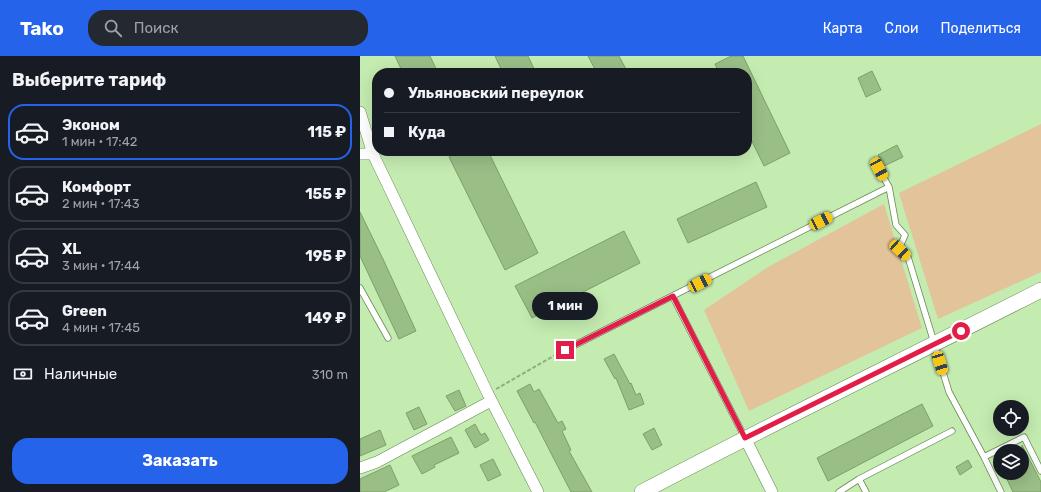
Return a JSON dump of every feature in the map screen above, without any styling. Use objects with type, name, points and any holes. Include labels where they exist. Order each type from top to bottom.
[{"type":"main road","points":[[642,492],[745,438],[1041,290]]},
{"type":"street","points":[[360,112],[372,151]]},
{"type":"street","points":[[360,154],[372,154]]},
{"type":"street","points":[[374,156],[490,397],[538,492]]},
{"type":"street","points":[[360,468],[377,462],[490,397]]},
{"type":"street","points":[[745,438],[772,492]]},
{"type":"lane","points":[[879,169],[888,187],[896,225],[905,235],[899,248],[908,257],[949,392],[1001,492]]},
{"type":"lane","points":[[565,350],[888,187]]},
{"type":"lane","points":[[360,288],[362,298],[388,338]]},
{"type":"lane","points":[[673,296],[745,438]]},
{"type":"lane","points":[[839,492],[859,479],[952,431]]},
{"type":"lane","points":[[984,457],[1024,437],[1041,471]]},
{"type":"lane","points":[[859,479],[866,492]]},
{"type":"path","points":[[490,397],[565,350]]},
{"type":"shaded area","points":[[1041,124],[1041,272],[938,319],[899,193]]},
{"type":"shaded area","points":[[884,204],[922,328],[749,411],[704,310],[768,267]]},
{"type":"building","points":[[395,56],[430,56],[436,68],[401,68]]},
{"type":"building","points":[[495,56],[528,56],[534,68],[501,68]]},
{"type":"building","points":[[588,56],[619,56],[625,68],[594,68]]},
{"type":"building","points":[[731,56],[743,56],[749,68],[717,68],[715,64]]},
{"type":"building","points":[[872,71],[881,90],[866,97],[858,78]]},
{"type":"building","points":[[752,75],[790,153],[764,166],[752,141]]},
{"type":"building","points":[[897,145],[903,157],[884,166],[878,155]]},
{"type":"building","points":[[490,156],[538,253],[505,270],[449,157]]},
{"type":"building","points":[[756,182],[767,207],[688,243],[677,219]]},
{"type":"building","points":[[360,212],[416,331],[399,339],[360,256]]},
{"type":"building","points":[[624,231],[640,263],[532,318],[515,286]]},
{"type":"building","points":[[614,354],[630,384],[631,383],[636,395],[640,393],[644,404],[629,410],[616,378],[615,379],[604,359]]},
{"type":"building","points":[[530,384],[534,392],[539,389],[558,423],[562,421],[566,429],[562,431],[571,450],[569,451],[592,492],[571,492],[535,422],[534,423],[517,391]]},
{"type":"building","points":[[459,390],[466,406],[455,411],[446,396]]},
{"type":"building","points":[[922,404],[933,426],[828,481],[817,458]]},
{"type":"building","points":[[419,407],[427,424],[414,430],[406,413]]},
{"type":"building","points":[[475,424],[481,435],[485,433],[489,440],[475,448],[465,430]]},
{"type":"building","points":[[654,428],[662,445],[652,450],[643,434]]},
{"type":"building","points":[[380,430],[386,445],[360,456],[360,439]]},
{"type":"building","points":[[451,437],[459,453],[434,465],[435,467],[422,474],[412,456]]},
{"type":"building","points":[[493,459],[501,475],[488,481],[480,465]]},
{"type":"building","points":[[1029,459],[1041,482],[1041,492],[1013,492],[1007,480],[1029,480]]},
{"type":"building","points":[[968,460],[972,467],[960,475],[956,467]]},
{"type":"building","points":[[390,465],[399,485],[384,492],[360,492],[360,479]]},
{"type":"route","points":[[565,350],[673,296],[745,438],[961,331]]}]
